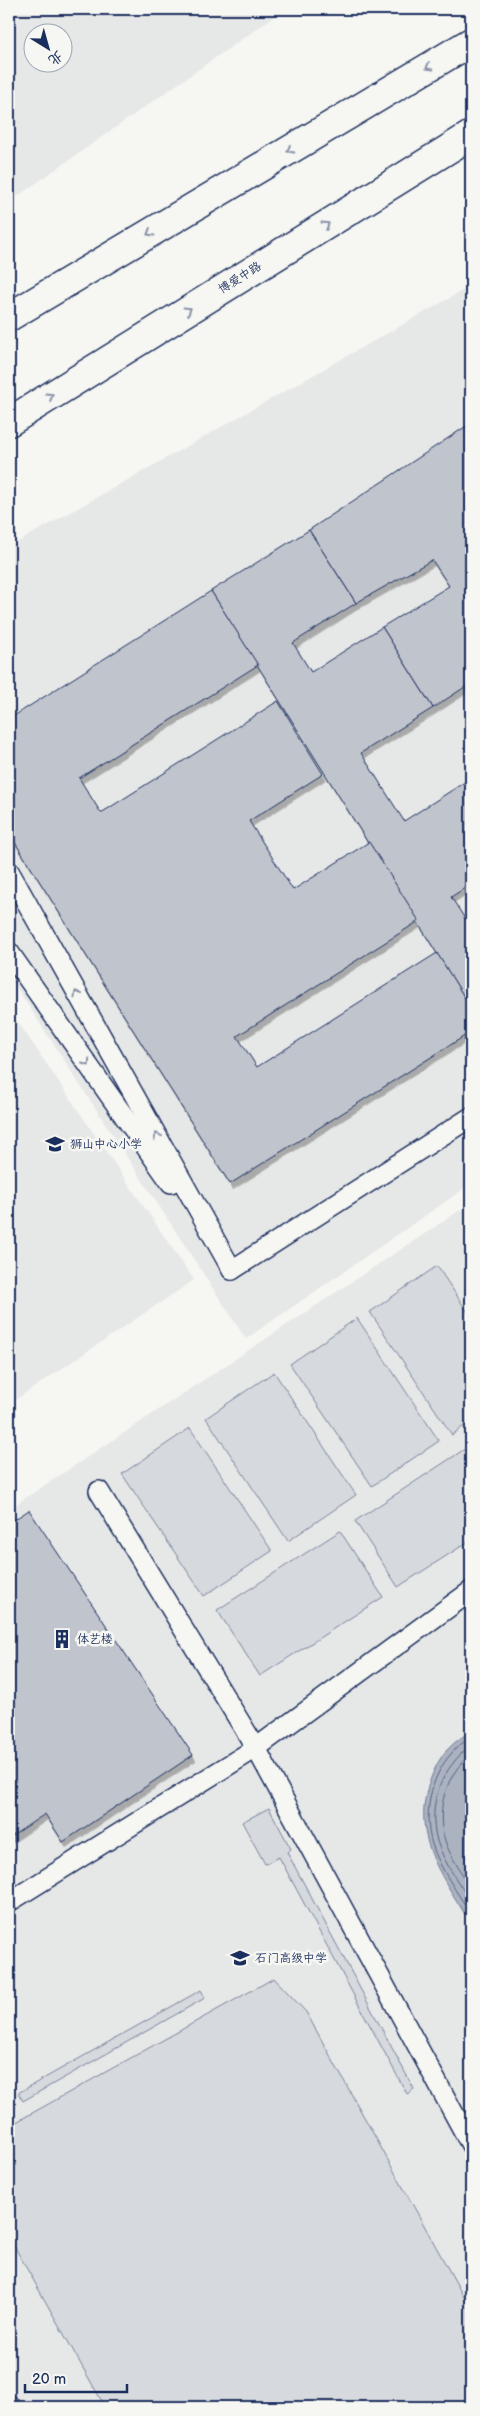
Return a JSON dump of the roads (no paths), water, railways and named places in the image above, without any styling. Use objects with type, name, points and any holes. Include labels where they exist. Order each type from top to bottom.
[{"type":"main road","points":[[9,317],[471,42]]},
{"type":"main road","name":"博爱中路","points":[[9,422],[471,135]]},
{"type":"lane","points":[[9,871],[232,1270]]},
{"type":"lane","points":[[9,952],[232,1270]]},
{"type":"lane","points":[[232,1270],[471,1117]]},
{"type":"lane","points":[[99,1491],[256,1748],[471,2145]]},
{"type":"lane","points":[[9,1902],[256,1748],[471,1591]]},
{"type":"water","points":[[471,1730],[471,1924],[434,1861],[424,1827],[424,1809],[427,1790],[440,1759],[450,1747]]},
{"type":"place","name":"狮山中心小学","points":[[55,1144]]},
{"type":"place","name":"体艺楼","points":[[62,1639]]},
{"type":"place","name":"石门高级中学","points":[[240,1958]]}]
